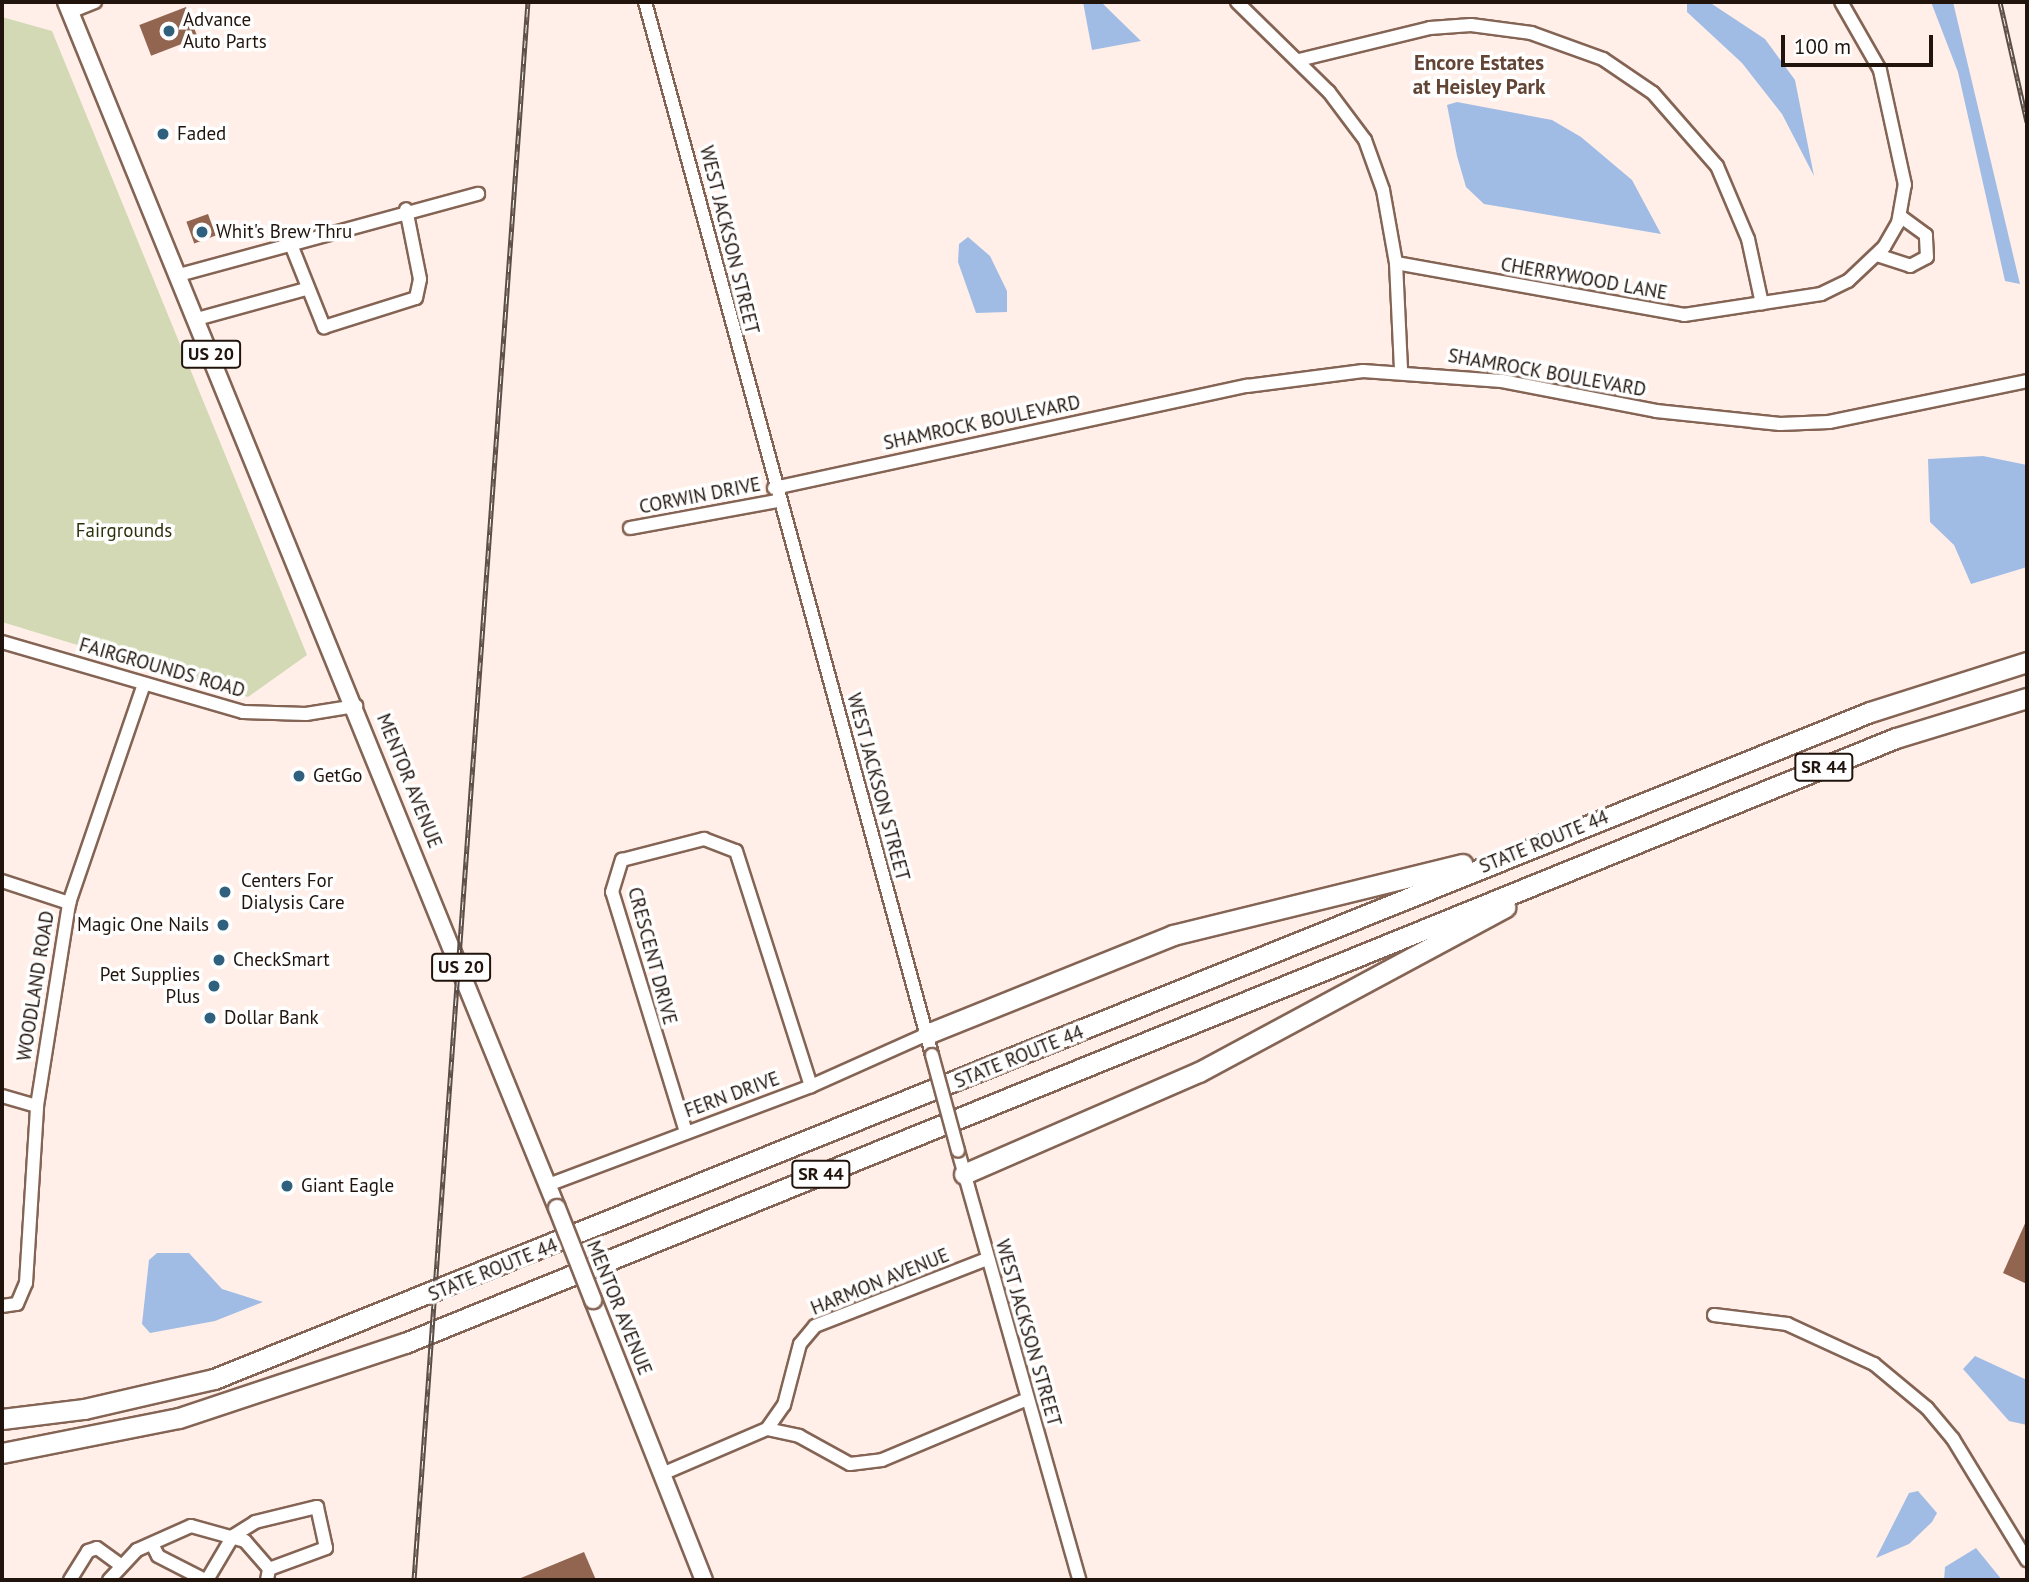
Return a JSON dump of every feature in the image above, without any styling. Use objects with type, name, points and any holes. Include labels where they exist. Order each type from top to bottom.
[{"type":"highway","name":"STATE ROUTE 44","points":[[2,1419],[84,1409],[214,1379],[1870,712],[2027,662]]},
{"type":"highway","name":"STATE ROUTE 44","points":[[2,1453],[179,1418],[405,1343],[1896,738],[2027,698]]},
{"type":"highway","points":[[927,1034],[1173,935],[1541,843]]},
{"type":"highway","points":[[964,1174],[1199,1072],[1594,859]]},
{"type":"main road","name":"MENTOR AVENUE","points":[[68,7],[356,706],[704,1580]]},
{"type":"street","points":[[68,7],[95,2]]},
{"type":"street","name":"WEST JACKSON STREET","points":[[645,2],[776,494],[987,1259],[1079,1580]]},
{"type":"street","points":[[1237,2],[1299,60],[1365,140],[1383,190],[1396,263],[1401,371]]},
{"type":"street","name":"CHERRYWOOD LANE","points":[[1396,263],[1665,314],[1762,304],[1834,289],[1878,255],[1900,216],[1901,158],[1881,70],[1841,2]]},
{"type":"street","points":[[1299,60],[1430,28],[1471,25],[1531,33],[1603,59],[1654,93],[1717,166],[1748,239],[1762,304]]},
{"type":"street","points":[[179,275],[406,209],[478,194]]},
{"type":"street","points":[[290,242],[306,289],[324,327],[416,298],[420,279],[406,209]]},
{"type":"street","points":[[1878,255],[1910,266],[1927,257],[1926,235],[1900,216]]},
{"type":"street","points":[[197,319],[306,289]]},
{"type":"street","name":"SHAMROCK BOULEVARD","points":[[776,494],[1247,386],[1401,371],[1780,424],[1829,422],[2027,381]]},
{"type":"street","name":"CORWIN DRIVE","points":[[630,528],[776,494]]},
{"type":"street","name":"FAIRGROUNDS ROAD","points":[[2,642],[243,712],[306,714],[356,706]]},
{"type":"street","name":"WOODLAND ROAD","points":[[2,1306],[18,1304],[26,1283],[37,1106],[69,903],[144,684]]},
{"type":"street","name":"CRESCENT DRIVE","points":[[685,1132],[611,892],[622,860],[704,839],[736,851],[811,1086]]},
{"type":"street","points":[[2,881],[69,903]]},
{"type":"street","name":"FERN DRIVE","points":[[548,1185],[811,1086],[927,1034]]},
{"type":"street","points":[[2,1096],[37,1106]]},
{"type":"street","name":"HARMON AVENUE","points":[[767,1429],[784,1405],[800,1344],[815,1326],[987,1259]]},
{"type":"street","points":[[1714,1315],[1787,1324],[1874,1364],[1927,1408],[1953,1439],[2027,1560]]},
{"type":"street","points":[[662,1474],[767,1429],[861,1463],[882,1460],[1027,1399]]},
{"type":"street","points":[[109,1580],[119,1564],[152,1544],[191,1525],[233,1536],[268,1574],[327,1548],[317,1507],[255,1522],[233,1536],[206,1580],[158,1556],[152,1544]]},
{"type":"street","points":[[70,1580],[97,1548],[119,1564]]},
{"type":"green space","name":"Fairgrounds","points":[[2,17],[52,31],[307,655],[248,697],[2,622]]},
{"type":"water","points":[[1083,2],[1101,2],[1141,41],[1092,50]]},
{"type":"water","points":[[1687,2],[1709,2],[1765,39],[1795,80],[1814,176],[1782,114],[1742,63],[1687,12]]},
{"type":"water","points":[[1931,2],[1953,2],[2020,284],[2005,281],[1958,72]]},
{"type":"water","points":[[1457,102],[1552,120],[1581,137],[1632,180],[1661,234],[1484,204],[1466,187],[1457,156],[1447,105]]},
{"type":"water","points":[[968,237],[990,256],[1007,291],[1007,312],[976,313],[958,262],[959,244]]},
{"type":"water","points":[[1983,456],[2027,465],[2027,567],[1971,584],[1954,545],[1930,522],[1928,459]]},
{"type":"water","points":[[157,1253],[189,1253],[222,1289],[263,1302],[215,1321],[150,1333],[142,1324],[149,1260]]},
{"type":"water","points":[[1975,1356],[2027,1380],[2027,1425],[2009,1421],[1963,1369]]},
{"type":"water","points":[[1918,1491],[1937,1513],[1932,1522],[1909,1544],[1876,1558],[1909,1493]]},
{"type":"water","points":[[1976,1548],[2002,1580],[1944,1580],[1945,1567]]},
{"type":"building","name":"Advance Auto Parts","points":[[186,7],[198,38],[151,56],[139,25]]},
{"type":"building","name":"Whit's Brew Thru","points":[[208,214],[216,236],[194,243],[186,222]]},
{"type":"building","points":[[2027,1219],[2027,1284],[2003,1273]]},
{"type":"building","points":[[584,1552],[596,1580],[516,1580]]},
{"type":"railway","points":[[414,1580],[528,2]]},
{"type":"railway","points":[[2000,2],[2027,122]]},
{"type":"place","name":"Advance Auto Parts","points":[[169,31]]},
{"type":"place","name":"Faded","points":[[163,134]]},
{"type":"place","name":"Whit's Brew Thru","points":[[202,232]]},
{"type":"place","name":"GetGo","points":[[299,776]]},
{"type":"place","name":"Centers For Dialysis Care","points":[[225,892]]},
{"type":"place","name":"Magic One Nails","points":[[223,925]]},
{"type":"place","name":"CheckSmart","points":[[219,960]]},
{"type":"place","name":"Pet Supplies Plus","points":[[214,986]]},
{"type":"place","name":"Dollar Bank","points":[[210,1018]]},
{"type":"place","name":"Giant Eagle","points":[[287,1186]]},
{"type":"district","name":"Encore Estates at Heisley Park","points":[[1479,75]]}]
